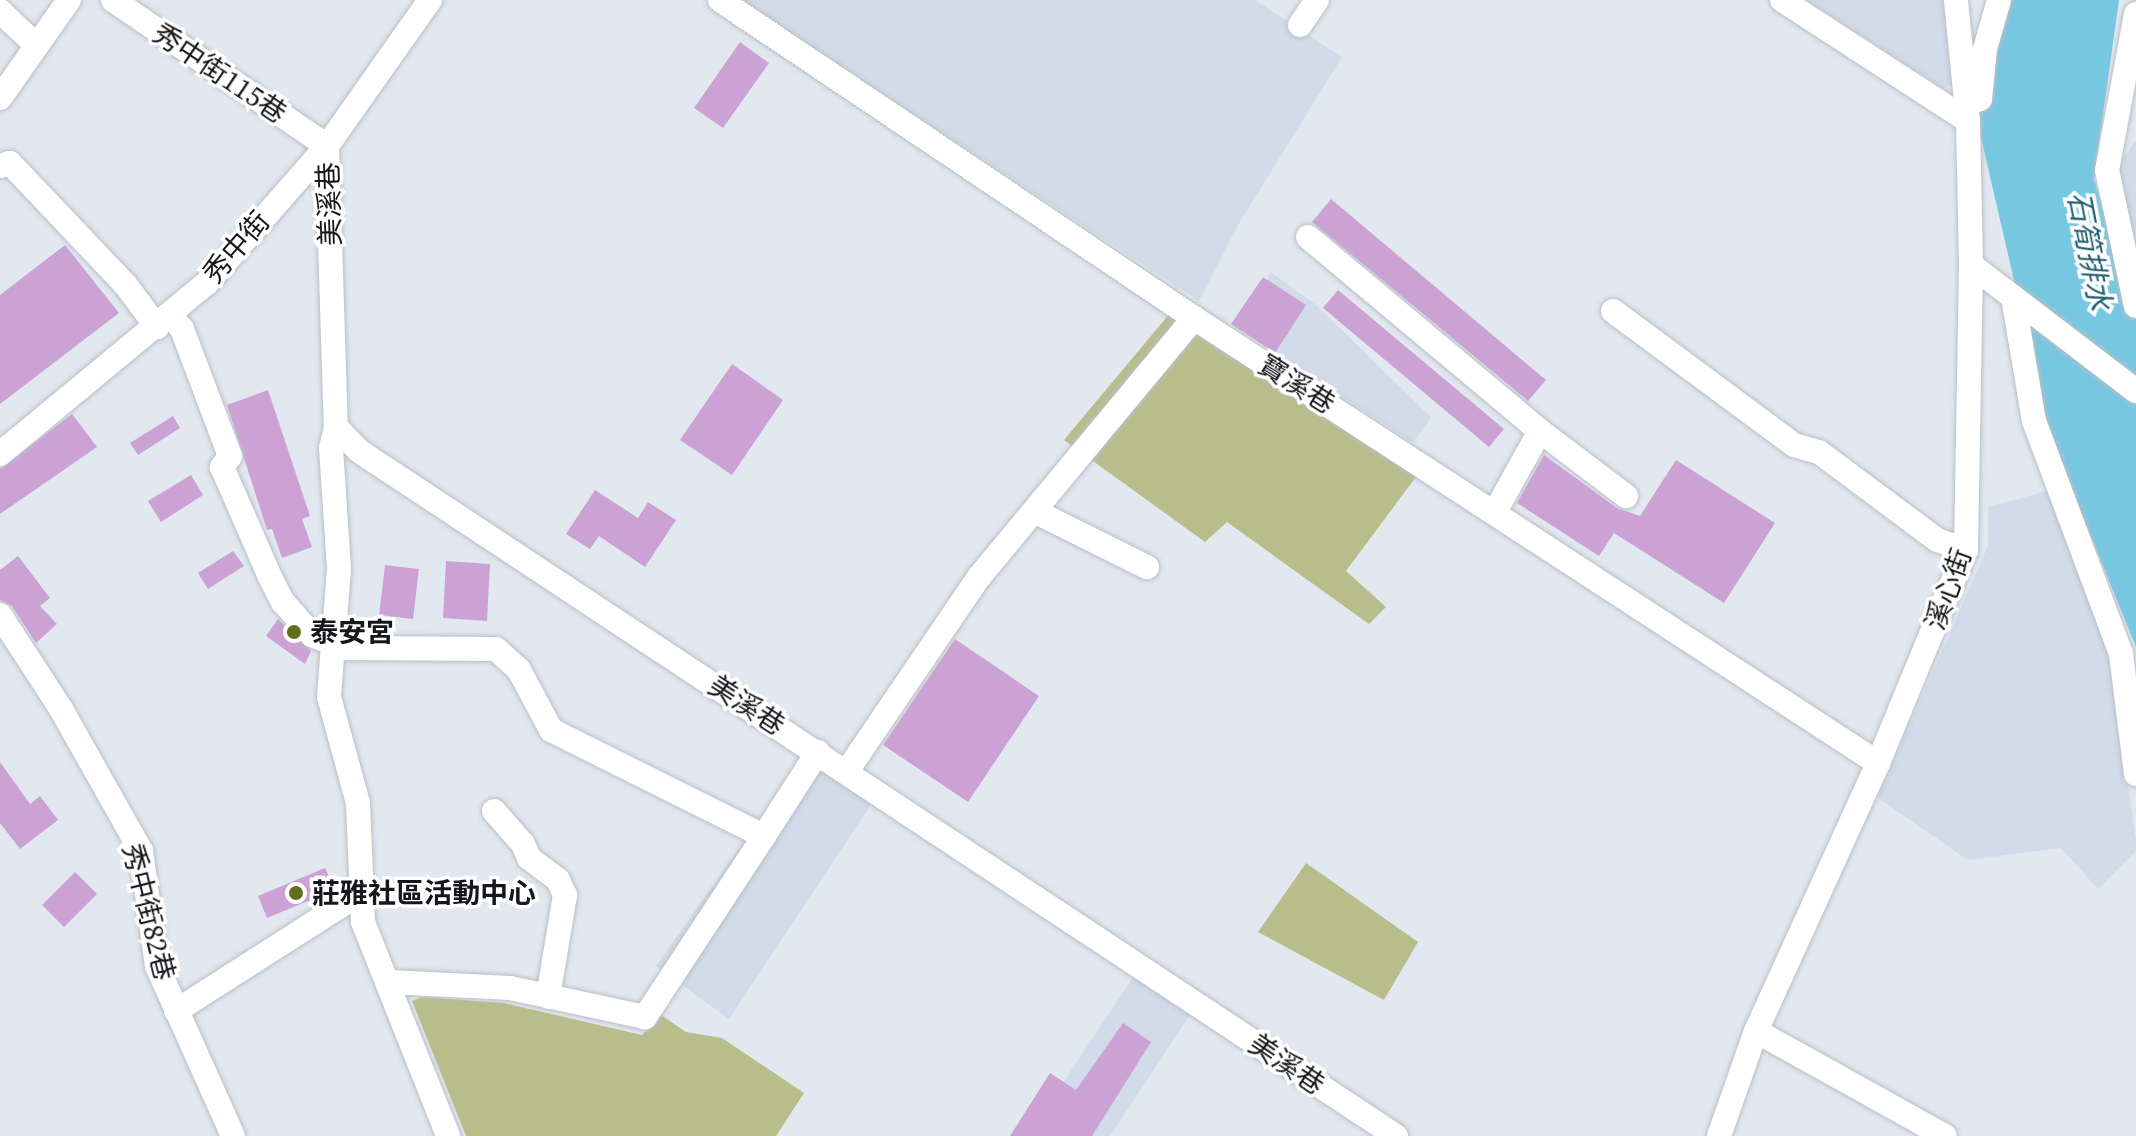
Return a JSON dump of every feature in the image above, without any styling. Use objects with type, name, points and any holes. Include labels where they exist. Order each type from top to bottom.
[{"type":"street","points":[[0,98],[69,0]]},
{"type":"street","name":"秀中街115巷","points":[[113,0],[327,146]]},
{"type":"street","name":"秀中街","points":[[2,447],[164,321],[207,283],[327,146],[430,0]]},
{"type":"street","name":"寶溪巷","points":[[720,0],[1194,318],[1496,510],[1878,763]]},
{"type":"street","points":[[1300,25],[1317,0]]},
{"type":"street","points":[[1782,0],[1967,112],[1980,99],[1985,49],[1999,0]]},
{"type":"street","name":"溪心街","points":[[1719,1136],[1756,1031],[1878,763],[1966,550],[1971,265],[1967,112],[1956,0]]},
{"type":"street","points":[[0,11],[36,45]]},
{"type":"street","points":[[2136,14],[2107,170],[2136,306]]},
{"type":"street","name":"美溪巷","points":[[327,146],[336,427],[359,451],[1396,1136]]},
{"type":"street","points":[[0,166],[10,163],[125,284],[164,321],[182,329],[230,456],[222,467],[276,590],[312,635],[336,647],[496,649],[519,670],[551,730],[764,836]]},
{"type":"street","points":[[1308,237],[1540,431],[1626,496]]},
{"type":"street","points":[[1971,265],[2136,391]]},
{"type":"street","points":[[2013,297],[2034,421],[2121,654],[2136,774]]},
{"type":"street","points":[[1613,311],[1794,445],[1819,452],[1937,540],[1966,550]]},
{"type":"street","points":[[847,771],[979,577],[1194,318]]},
{"type":"street","points":[[336,427],[331,448],[339,569],[336,647],[329,697],[358,803],[363,922],[390,982],[448,1136]]},
{"type":"street","points":[[1496,510],[1540,431]]},
{"type":"street","points":[[1036,512],[1147,567]]},
{"type":"street","name":"秀中街82巷","points":[[0,615],[61,709],[141,851],[157,966],[233,1136]]},
{"type":"street","points":[[390,982],[510,988],[636,1018],[650,1014],[818,752]]},
{"type":"street","points":[[494,811],[523,844],[529,858],[563,887],[565,903],[548,997]]},
{"type":"street","points":[[176,1011],[343,904]]},
{"type":"street","points":[[1756,1031],[1945,1136]]},
{"type":"shaded area","points":[[740,0],[1255,0],[1342,57],[1238,225],[1199,301]]},
{"type":"shaded area","points":[[1807,0],[1965,0],[1963,78],[1944,89]]},
{"type":"shaded area","points":[[2136,140],[2136,256],[2116,168]]},
{"type":"shaded area","points":[[1271,272],[1316,305],[1431,417],[1413,443],[1237,327]]},
{"type":"shaded area","points":[[2050,490],[2103,623],[2136,839],[2136,851],[2098,889],[2061,848],[1968,860],[1878,798],[1988,546],[1988,507]]},
{"type":"shaded area","points":[[811,746],[878,794],[729,1019],[656,966]]},
{"type":"shaded area","points":[[1135,974],[1192,1012],[1110,1136],[1028,1136]]},
{"type":"green space","points":[[1176,306],[1424,466],[1346,571],[1386,607],[1369,624],[1227,522],[1205,542],[1064,440]]},
{"type":"green space","points":[[1306,863],[1418,942],[1384,1000],[1258,932]]},
{"type":"green space","points":[[422,997],[504,1003],[642,1035],[661,1015],[686,1032],[722,1038],[804,1093],[776,1136],[466,1136],[412,1001]]},
{"type":"water","name":"石筍排水","points":[[1994,0],[2119,0],[2094,179],[2136,313],[2136,647],[2050,436],[1973,103]]},
{"type":"building","points":[[740,42],[769,63],[723,128],[694,108]]},
{"type":"building","points":[[1331,199],[1546,380],[1528,401],[1312,222]]},
{"type":"building","points":[[65,245],[119,313],[0,404],[0,295]]},
{"type":"building","points":[[1263,277],[1306,305],[1275,353],[1231,324]]},
{"type":"building","points":[[1338,290],[1504,429],[1489,447],[1323,308]]},
{"type":"building","points":[[732,364],[783,400],[732,475],[680,440]]},
{"type":"building","points":[[268,390],[310,516],[302,519],[312,547],[282,558],[272,529],[267,530],[227,405]]},
{"type":"building","points":[[72,414],[97,447],[0,514],[0,469]]},
{"type":"building","points":[[173,416],[180,428],[138,455],[130,443]]},
{"type":"building","points":[[1544,455],[1617,508],[1640,516],[1676,460],[1775,523],[1724,603],[1614,533],[1599,556],[1517,503]]},
{"type":"building","points":[[191,475],[203,495],[161,522],[148,501]]},
{"type":"building","points":[[595,490],[638,518],[648,502],[676,520],[645,567],[599,536],[590,549],[566,534]]},
{"type":"building","points":[[233,551],[244,566],[208,589],[198,573]]},
{"type":"building","points":[[18,556],[50,598],[40,606],[57,624],[36,643],[12,606],[0,600],[0,570]]},
{"type":"building","points":[[446,561],[490,564],[487,621],[443,618]]},
{"type":"building","points":[[385,565],[419,569],[413,619],[379,615]]},
{"type":"building","points":[[278,619],[311,651],[305,664],[266,636]]},
{"type":"building","points":[[955,639],[1039,696],[968,802],[883,745]]},
{"type":"building","points":[[0,762],[30,804],[40,796],[58,820],[20,849],[0,823]]},
{"type":"building","name":"莊雅社區活動中心","points":[[325,868],[335,890],[267,918],[258,896]]},
{"type":"building","points":[[75,872],[97,894],[64,927],[42,905]]},
{"type":"building","points":[[1123,1023],[1151,1042],[1092,1136],[1010,1136],[1050,1073],[1076,1090]]},
{"type":"place","name":"泰安宮","points":[[294,632]]},
{"type":"place","name":"莊雅社區活動中心","points":[[296,893]]}]
